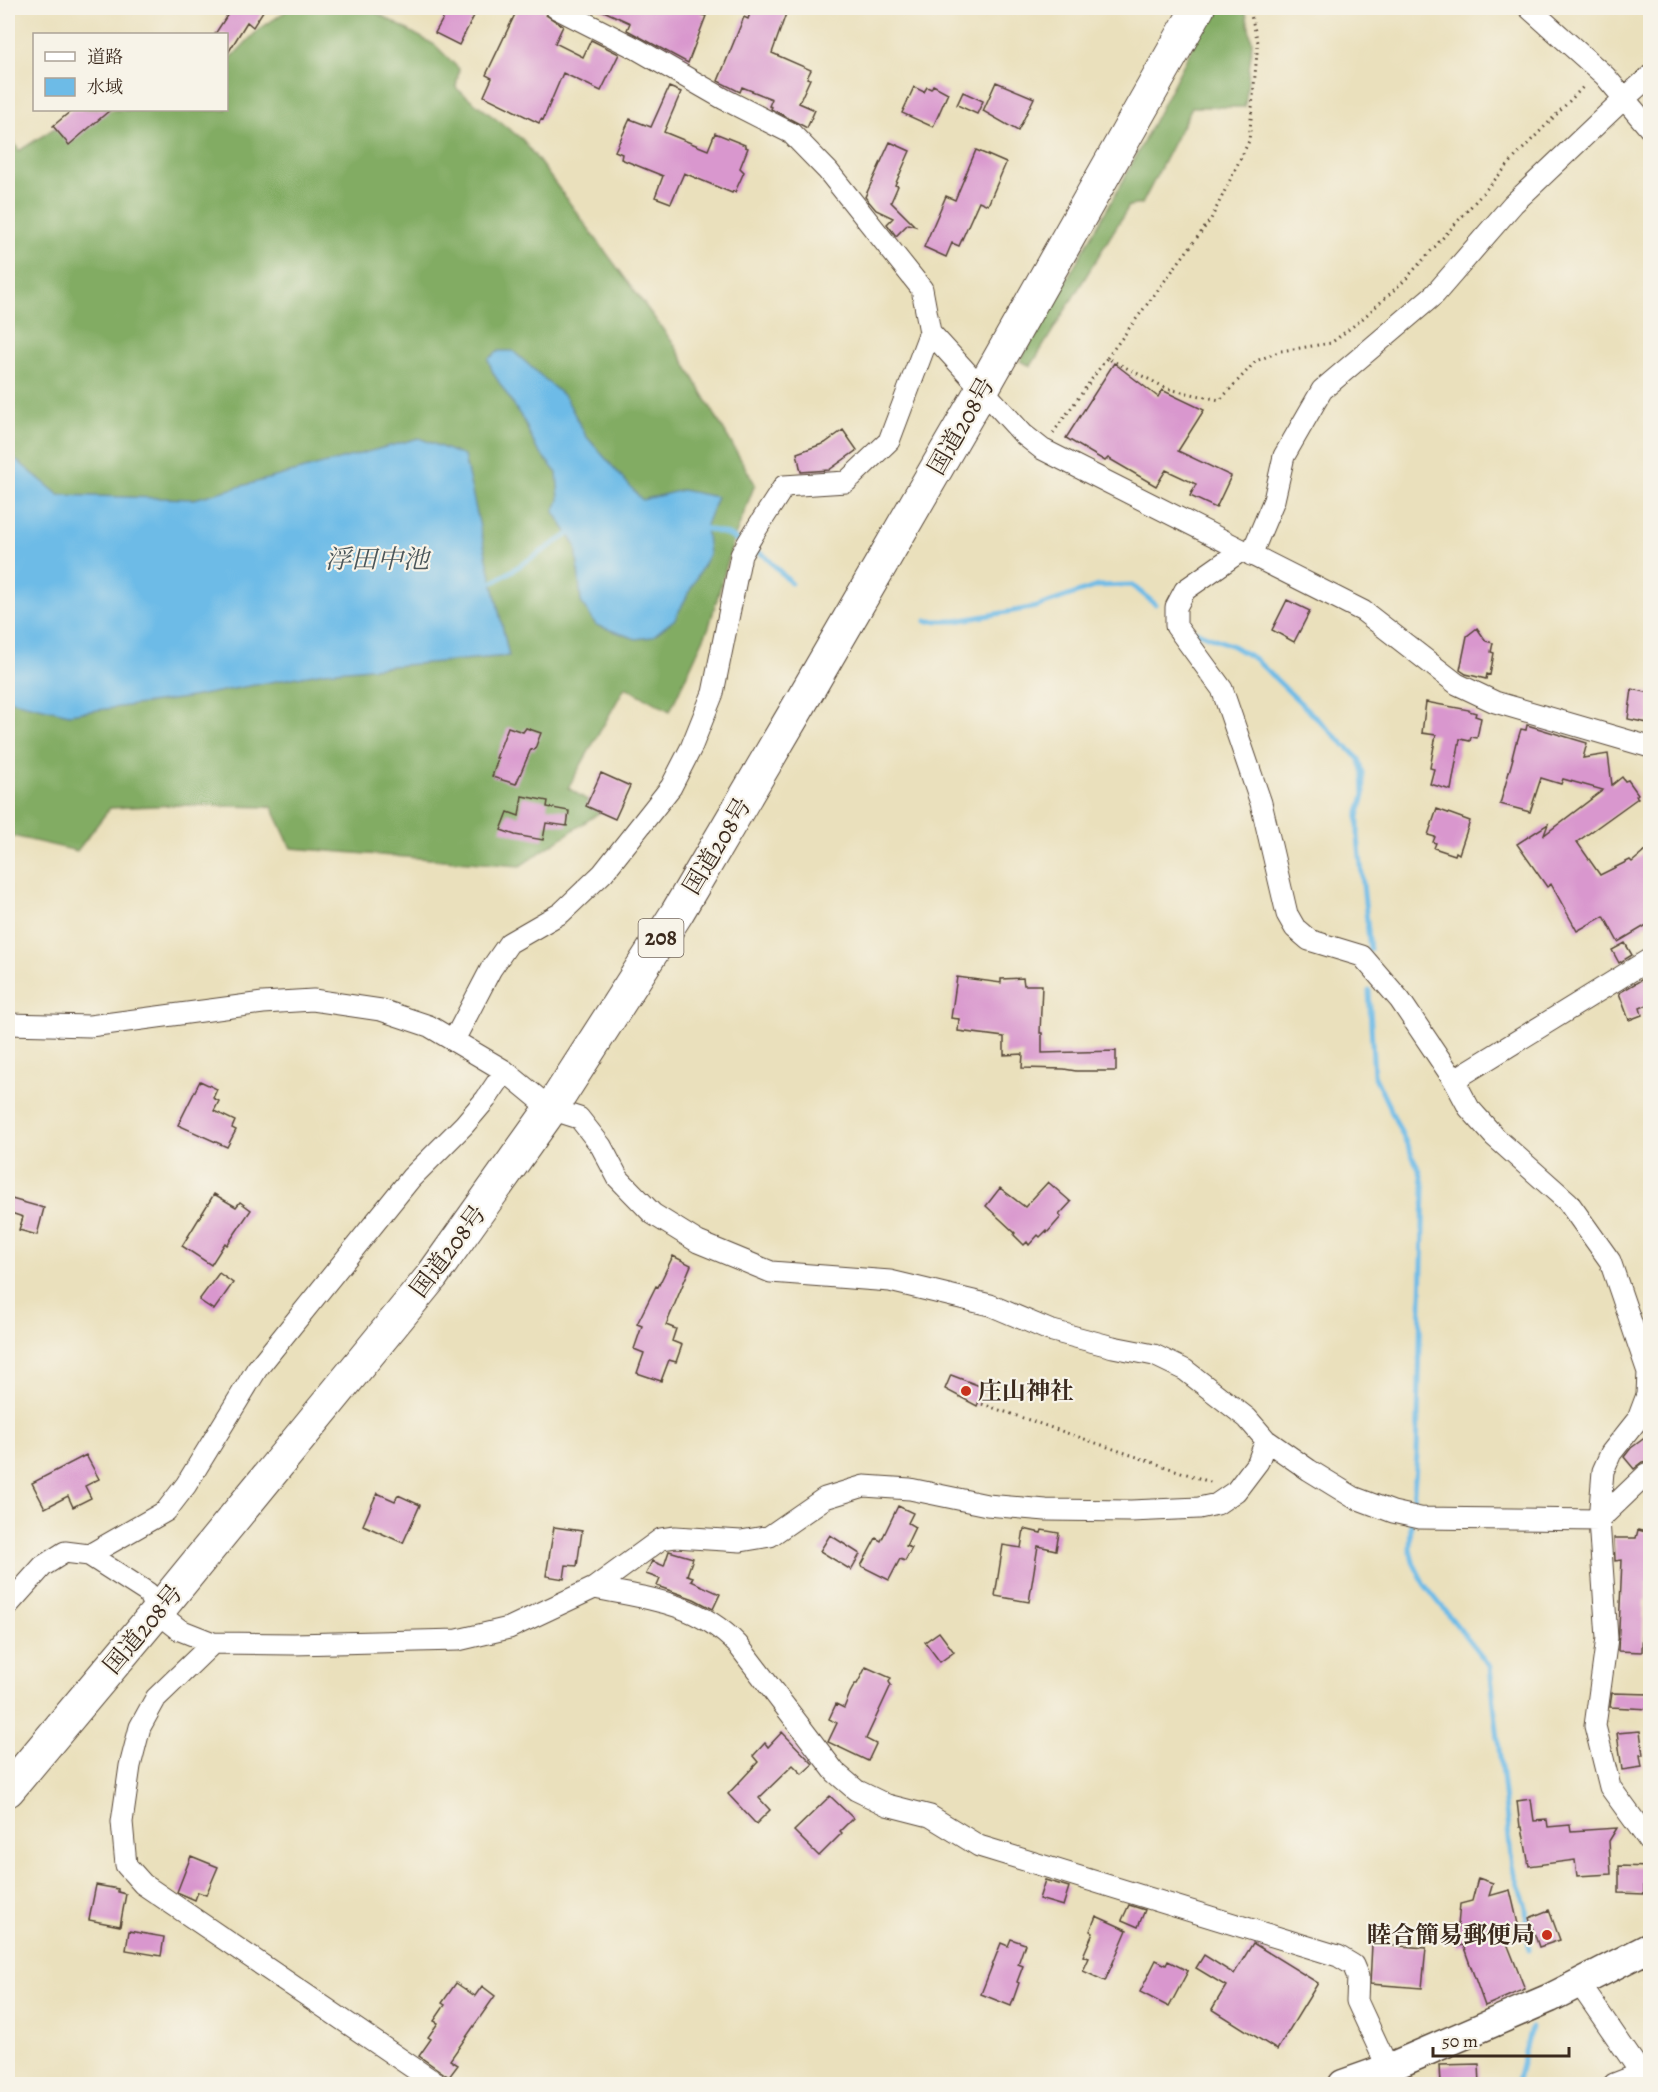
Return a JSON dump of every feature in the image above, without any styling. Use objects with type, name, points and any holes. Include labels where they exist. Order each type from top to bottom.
[{"type":"highway","name":"国道208号","points":[[8,1790],[432,1276],[551,1109],[677,913],[982,388],[1198,8]]},
{"type":"main road","points":[[1343,2085],[1550,1998],[1650,1947]]},
{"type":"street","points":[[454,1040],[491,969],[509,943],[561,913],[603,873],[671,787],[691,748],[712,693],[741,555],[752,535],[784,486],[846,482],[889,441],[930,332],[922,289],[828,171],[791,133],[724,99],[637,49],[556,8]]},
{"type":"street","points":[[1529,8],[1599,70],[1650,129]]},
{"type":"street","points":[[1650,76],[1513,204],[1435,294],[1322,390],[1284,456],[1274,500],[1247,553],[1185,590],[1176,607],[1176,626],[1222,689],[1261,803],[1287,914],[1295,928],[1309,940],[1362,956],[1400,1000],[1454,1080],[1469,1108],[1495,1137],[1568,1202],[1610,1261],[1648,1372],[1647,1395],[1638,1419],[1611,1452],[1603,1471],[1599,1520],[1607,1638],[1595,1726],[1610,1787],[1650,1842]]},
{"type":"street","points":[[930,332],[1023,434],[1042,449],[1364,611],[1457,684],[1495,702],[1650,747]]},
{"type":"street","points":[[1454,1080],[1650,959]]},
{"type":"street","points":[[8,1024],[90,1026],[263,1003],[313,1000],[381,1010],[429,1026],[505,1071],[551,1109],[579,1118],[601,1146],[618,1178],[654,1214],[698,1242],[771,1272],[890,1281],[990,1305],[1049,1330],[1154,1355],[1185,1370],[1247,1418],[1266,1440],[1353,1497],[1410,1516],[1599,1520],[1650,1473]]},
{"type":"street","points":[[89,1555],[166,1511],[186,1485],[257,1369],[411,1178],[464,1125],[505,1071]]},
{"type":"street","points":[[8,1605],[43,1566],[65,1552],[89,1555],[148,1593],[157,1612],[180,1630],[213,1643],[294,1644],[458,1640],[509,1628],[594,1588],[661,1539],[675,1537],[741,1541],[770,1536],[825,1498],[864,1486],[910,1489],[987,1505],[1046,1509],[1121,1511],[1199,1508],[1217,1504],[1236,1491],[1258,1462],[1266,1440]]},
{"type":"street","points":[[594,1588],[659,1600],[695,1613],[723,1630],[738,1645],[835,1772],[856,1790],[887,1805],[930,1816],[980,1846],[1338,1956],[1353,1965],[1358,1977],[1357,2001],[1388,2068]]},
{"type":"street","points":[[213,1643],[156,1698],[140,1727],[130,1766],[122,1822],[126,1865],[143,1884],[437,2085]]},
{"type":"street","points":[[1579,1983],[1647,2075],[1614,2085]]},
{"type":"path","points":[[1042,449],[1211,219],[1249,141],[1258,42],[1250,8]]},
{"type":"path","points":[[1107,358],[1168,389],[1220,400],[1256,362],[1281,351],[1331,343],[1361,320],[1404,281],[1518,154],[1599,70]]},
{"type":"path","points":[[982,1404],[1236,1491]]},
{"type":"green space","points":[[291,8],[368,8],[435,45],[459,69],[456,88],[523,140],[675,346],[755,484],[734,539],[709,627],[670,711],[625,687],[568,788],[603,810],[520,866],[291,848],[272,807],[176,805],[110,808],[77,851],[8,835],[8,131],[19,151],[81,111],[228,111],[228,61],[258,30]]},
{"type":"green space","points":[[1209,8],[1245,8],[1252,42],[1245,107],[1192,107],[1142,204],[1129,206],[1031,366],[1020,361],[1123,181],[1194,44]]},
{"type":"water","points":[[499,351],[513,351],[566,398],[586,436],[642,500],[682,490],[717,497],[706,525],[709,554],[675,619],[652,637],[636,639],[596,625],[581,602],[576,546],[554,512],[559,500],[557,473],[536,448],[524,421],[493,373],[488,359]]},
{"type":"water","name":"浮田中池","points":[[419,438],[464,456],[509,656],[324,672],[186,698],[69,714],[8,700],[8,453],[59,495],[194,499]]},
{"type":"building","points":[[225,8],[265,8],[253,27],[247,22],[228,53],[228,33],[216,33],[230,11]]},
{"type":"building","points":[[449,8],[478,8],[459,45],[435,33]]},
{"type":"building","points":[[518,8],[543,8],[546,15],[563,26],[555,43],[583,57],[591,40],[619,54],[601,91],[563,73],[543,120],[541,119],[539,123],[484,96],[492,78],[486,75]]},
{"type":"building","points":[[597,8],[706,8],[702,15],[706,16],[688,63],[627,30],[630,23]]},
{"type":"building","points":[[752,8],[788,8],[772,53],[811,70],[807,78],[810,79],[799,103],[815,110],[807,128],[771,109],[772,107],[769,106],[772,99],[742,87],[740,92],[718,81],[744,17],[748,19]]},
{"type":"building","points":[[996,82],[1034,98],[1018,131],[983,111]]},
{"type":"building","points":[[933,85],[948,93],[933,127],[902,113],[914,87],[924,92],[927,87],[931,89]]},
{"type":"building","points":[[669,87],[681,92],[664,132],[708,150],[715,133],[748,148],[740,168],[744,172],[735,192],[732,193],[684,173],[671,203],[655,197],[663,176],[621,159],[622,154],[615,151],[630,119],[651,127]]},
{"type":"building","points":[[963,92],[983,101],[977,114],[957,105]]},
{"type":"building","points":[[71,111],[109,111],[69,145],[53,126]]},
{"type":"building","points":[[890,142],[910,151],[895,185],[898,186],[891,202],[915,226],[908,224],[896,236],[887,224],[893,218],[876,210],[865,197]]},
{"type":"building","points":[[976,150],[1006,163],[988,205],[979,201],[959,246],[952,243],[946,257],[924,247],[946,196],[955,200]]},
{"type":"building","points":[[1114,363],[1158,397],[1162,390],[1204,410],[1178,451],[1231,476],[1216,508],[1190,496],[1196,484],[1166,470],[1156,486],[1108,458],[1105,461],[1066,438]]},
{"type":"building","points":[[843,430],[857,450],[829,470],[801,472],[797,453],[825,443]]},
{"type":"building","points":[[1287,600],[1310,611],[1294,642],[1272,630]]},
{"type":"building","points":[[1477,628],[1486,641],[1493,643],[1491,652],[1494,653],[1490,675],[1487,674],[1486,679],[1466,674],[1460,670],[1467,636]]},
{"type":"building","points":[[1632,689],[1650,693],[1648,723],[1628,719]]},
{"type":"building","points":[[1426,702],[1469,710],[1481,718],[1477,738],[1471,737],[1470,741],[1460,739],[1451,790],[1430,784],[1434,769],[1430,768],[1436,735],[1422,733]]},
{"type":"building","points":[[1527,725],[1587,743],[1583,758],[1608,754],[1612,785],[1622,777],[1625,781],[1628,780],[1638,794],[1636,796],[1638,798],[1577,842],[1600,875],[1630,860],[1632,862],[1650,847],[1650,923],[1618,942],[1604,916],[1577,931],[1551,884],[1547,887],[1517,844],[1548,824],[1544,835],[1603,790],[1563,779],[1561,784],[1541,778],[1530,812],[1500,804],[1516,742],[1521,729],[1526,730]]},
{"type":"building","points":[[508,727],[523,732],[526,728],[541,733],[534,750],[531,749],[516,784],[492,777],[498,758],[496,758]]},
{"type":"building","points":[[601,773],[630,786],[615,819],[586,806]]},
{"type":"building","points":[[522,796],[548,801],[547,807],[569,811],[567,826],[546,823],[543,840],[501,830],[508,812],[519,816]]},
{"type":"building","points":[[1437,809],[1470,821],[1459,854],[1456,852],[1455,855],[1434,848],[1435,837],[1428,835]]},
{"type":"building","points":[[1625,943],[1632,955],[1619,963],[1612,950]]},
{"type":"building","points":[[957,977],[1001,983],[1001,979],[1023,978],[1024,985],[1042,985],[1040,1033],[1042,1033],[1042,1053],[1116,1051],[1116,1071],[1022,1068],[1023,1054],[1004,1055],[1004,1037],[958,1031],[959,1019],[951,1018]]},
{"type":"building","points":[[1646,977],[1650,988],[1650,1004],[1640,1008],[1642,1015],[1629,1020],[1619,993]]},
{"type":"building","points":[[200,1081],[217,1089],[213,1098],[219,1101],[214,1111],[235,1121],[232,1128],[236,1130],[227,1147],[178,1125]]},
{"type":"building","points":[[1048,1182],[1071,1202],[1047,1233],[1046,1231],[1040,1237],[1038,1235],[1029,1245],[1027,1242],[1024,1245],[1014,1235],[1015,1233],[986,1206],[1000,1188],[1025,1207]]},
{"type":"building","points":[[214,1194],[236,1207],[240,1202],[251,1210],[211,1265],[182,1246]]},
{"type":"building","points":[[8,1198],[44,1208],[37,1235],[19,1230],[23,1217],[8,1212]]},
{"type":"building","points":[[673,1256],[691,1265],[666,1325],[676,1329],[672,1341],[682,1345],[676,1362],[669,1360],[661,1381],[637,1373],[644,1353],[634,1349],[642,1326],[637,1324]]},
{"type":"building","points":[[219,1273],[233,1283],[214,1310],[199,1300]]},
{"type":"building","name":"庄山神社","points":[[951,1375],[985,1388],[977,1406],[945,1389]]},
{"type":"building","points":[[1650,1434],[1650,1461],[1643,1462],[1634,1469],[1624,1457],[1631,1448]]},
{"type":"building","points":[[86,1455],[99,1479],[85,1486],[91,1498],[73,1507],[68,1496],[45,1508],[32,1483]]},
{"type":"building","points":[[377,1493],[395,1501],[398,1495],[420,1505],[403,1543],[363,1525]]},
{"type":"building","points":[[898,1506],[913,1513],[908,1523],[915,1527],[906,1546],[912,1548],[905,1561],[900,1559],[889,1580],[861,1566],[876,1538],[881,1541]]},
{"type":"building","points":[[554,1527],[582,1531],[577,1566],[566,1565],[564,1579],[546,1576]]},
{"type":"building","points":[[1024,1529],[1041,1533],[1042,1530],[1059,1533],[1056,1550],[1038,1546],[1029,1602],[995,1596],[1003,1545],[1021,1548]]},
{"type":"building","points":[[1638,1530],[1650,1533],[1650,1582],[1647,1582],[1647,1601],[1644,1601],[1642,1652],[1618,1651],[1622,1560],[1615,1561],[1614,1538],[1636,1538]]},
{"type":"building","points":[[830,1535],[860,1554],[851,1570],[820,1551]]},
{"type":"building","points":[[669,1551],[693,1558],[687,1575],[693,1577],[691,1581],[720,1594],[713,1609],[694,1599],[657,1586],[660,1579],[646,1574],[652,1561],[664,1566]]},
{"type":"building","points":[[939,1632],[954,1652],[940,1662],[925,1642]]},
{"type":"building","points":[[866,1667],[891,1678],[889,1682],[891,1685],[866,1739],[876,1744],[868,1761],[828,1742],[837,1723],[829,1719],[836,1704],[844,1708],[850,1693]]},
{"type":"building","points":[[1612,1693],[1650,1694],[1650,1709],[1610,1707]]},
{"type":"building","points":[[1640,1731],[1642,1767],[1622,1770],[1617,1733]]},
{"type":"building","points":[[782,1732],[813,1764],[802,1774],[793,1765],[759,1798],[770,1810],[756,1824],[728,1794],[758,1762],[753,1756],[765,1743],[768,1747]]},
{"type":"building","points":[[830,1796],[853,1818],[840,1831],[842,1833],[819,1856],[794,1831]]},
{"type":"building","points":[[1531,1799],[1534,1821],[1547,1820],[1548,1827],[1570,1825],[1571,1831],[1617,1828],[1609,1841],[1611,1874],[1577,1876],[1575,1860],[1529,1866],[1517,1801]]},
{"type":"building","points":[[191,1856],[218,1867],[206,1895],[198,1892],[195,1900],[177,1892]]},
{"type":"building","points":[[1619,1866],[1650,1867],[1650,1882],[1644,1882],[1644,1894],[1619,1893]]},
{"type":"building","points":[[1478,1878],[1493,1883],[1489,1896],[1510,1890],[1518,1924],[1501,1928],[1525,1989],[1485,2006],[1463,1945],[1456,1947],[1460,1904],[1472,1901]]},
{"type":"building","points":[[1045,1880],[1069,1887],[1063,1906],[1039,1899]]},
{"type":"building","points":[[96,1885],[118,1889],[118,1892],[126,1894],[120,1926],[89,1920]]},
{"type":"building","points":[[1129,1905],[1145,1910],[1138,1927],[1122,1920]]},
{"type":"building","name":"睦合簡易郵便局","points":[[1549,1910],[1560,1940],[1539,1947],[1529,1918]]},
{"type":"building","points":[[1096,1916],[1127,1930],[1105,1981],[1083,1971],[1089,1958],[1083,1956],[1093,1933],[1090,1931]]},
{"type":"building","points":[[129,1931],[164,1937],[161,1956],[126,1950]]},
{"type":"building","points":[[1011,1939],[1025,1944],[1018,1964],[1023,1966],[1011,2006],[981,1994],[1001,1943],[1008,1946]]},
{"type":"building","points":[[1253,1943],[1318,1983],[1277,2050],[1212,2009],[1226,1986],[1196,1968],[1204,1955],[1234,1974]]},
{"type":"building","points":[[1372,1944],[1426,1948],[1422,1988],[1370,1984]]},
{"type":"building","points":[[1156,1960],[1166,1965],[1168,1961],[1188,1971],[1169,2007],[1140,1992]]},
{"type":"building","points":[[456,1983],[475,1996],[482,1986],[495,1996],[450,2060],[458,2065],[449,2077],[419,2056],[431,2039],[428,2037],[438,2023],[434,2021],[445,2005],[442,2003]]},
{"type":"building","points":[[1479,2064],[1480,2085],[1440,2085],[1439,2065]]},
{"type":"waterway","points":[[700,527],[726,534],[742,543]]},
{"type":"waterway","points":[[487,582],[494,582],[574,531]]},
{"type":"waterway","points":[[750,548],[765,556],[791,583]]},
{"type":"waterway","points":[[926,621],[956,621],[1036,607],[1097,586],[1132,585],[1155,604]]},
{"type":"waterway","points":[[1195,631],[1233,646],[1255,659],[1359,759],[1363,773],[1364,795],[1358,816],[1358,837],[1370,950]]},
{"type":"waterway","points":[[1369,991],[1374,1075],[1420,1172],[1424,1187],[1417,1455],[1412,1512]]},
{"type":"waterway","points":[[1411,1521],[1410,1550],[1424,1584],[1490,1667],[1512,1866],[1526,1907],[1529,1950]]},
{"type":"waterway","points":[[1517,2084],[1531,2027]]},
{"type":"place","name":"庄山神社","points":[[966,1391]]},
{"type":"place","name":"睦合簡易郵便局","points":[[1547,1935]]}]
